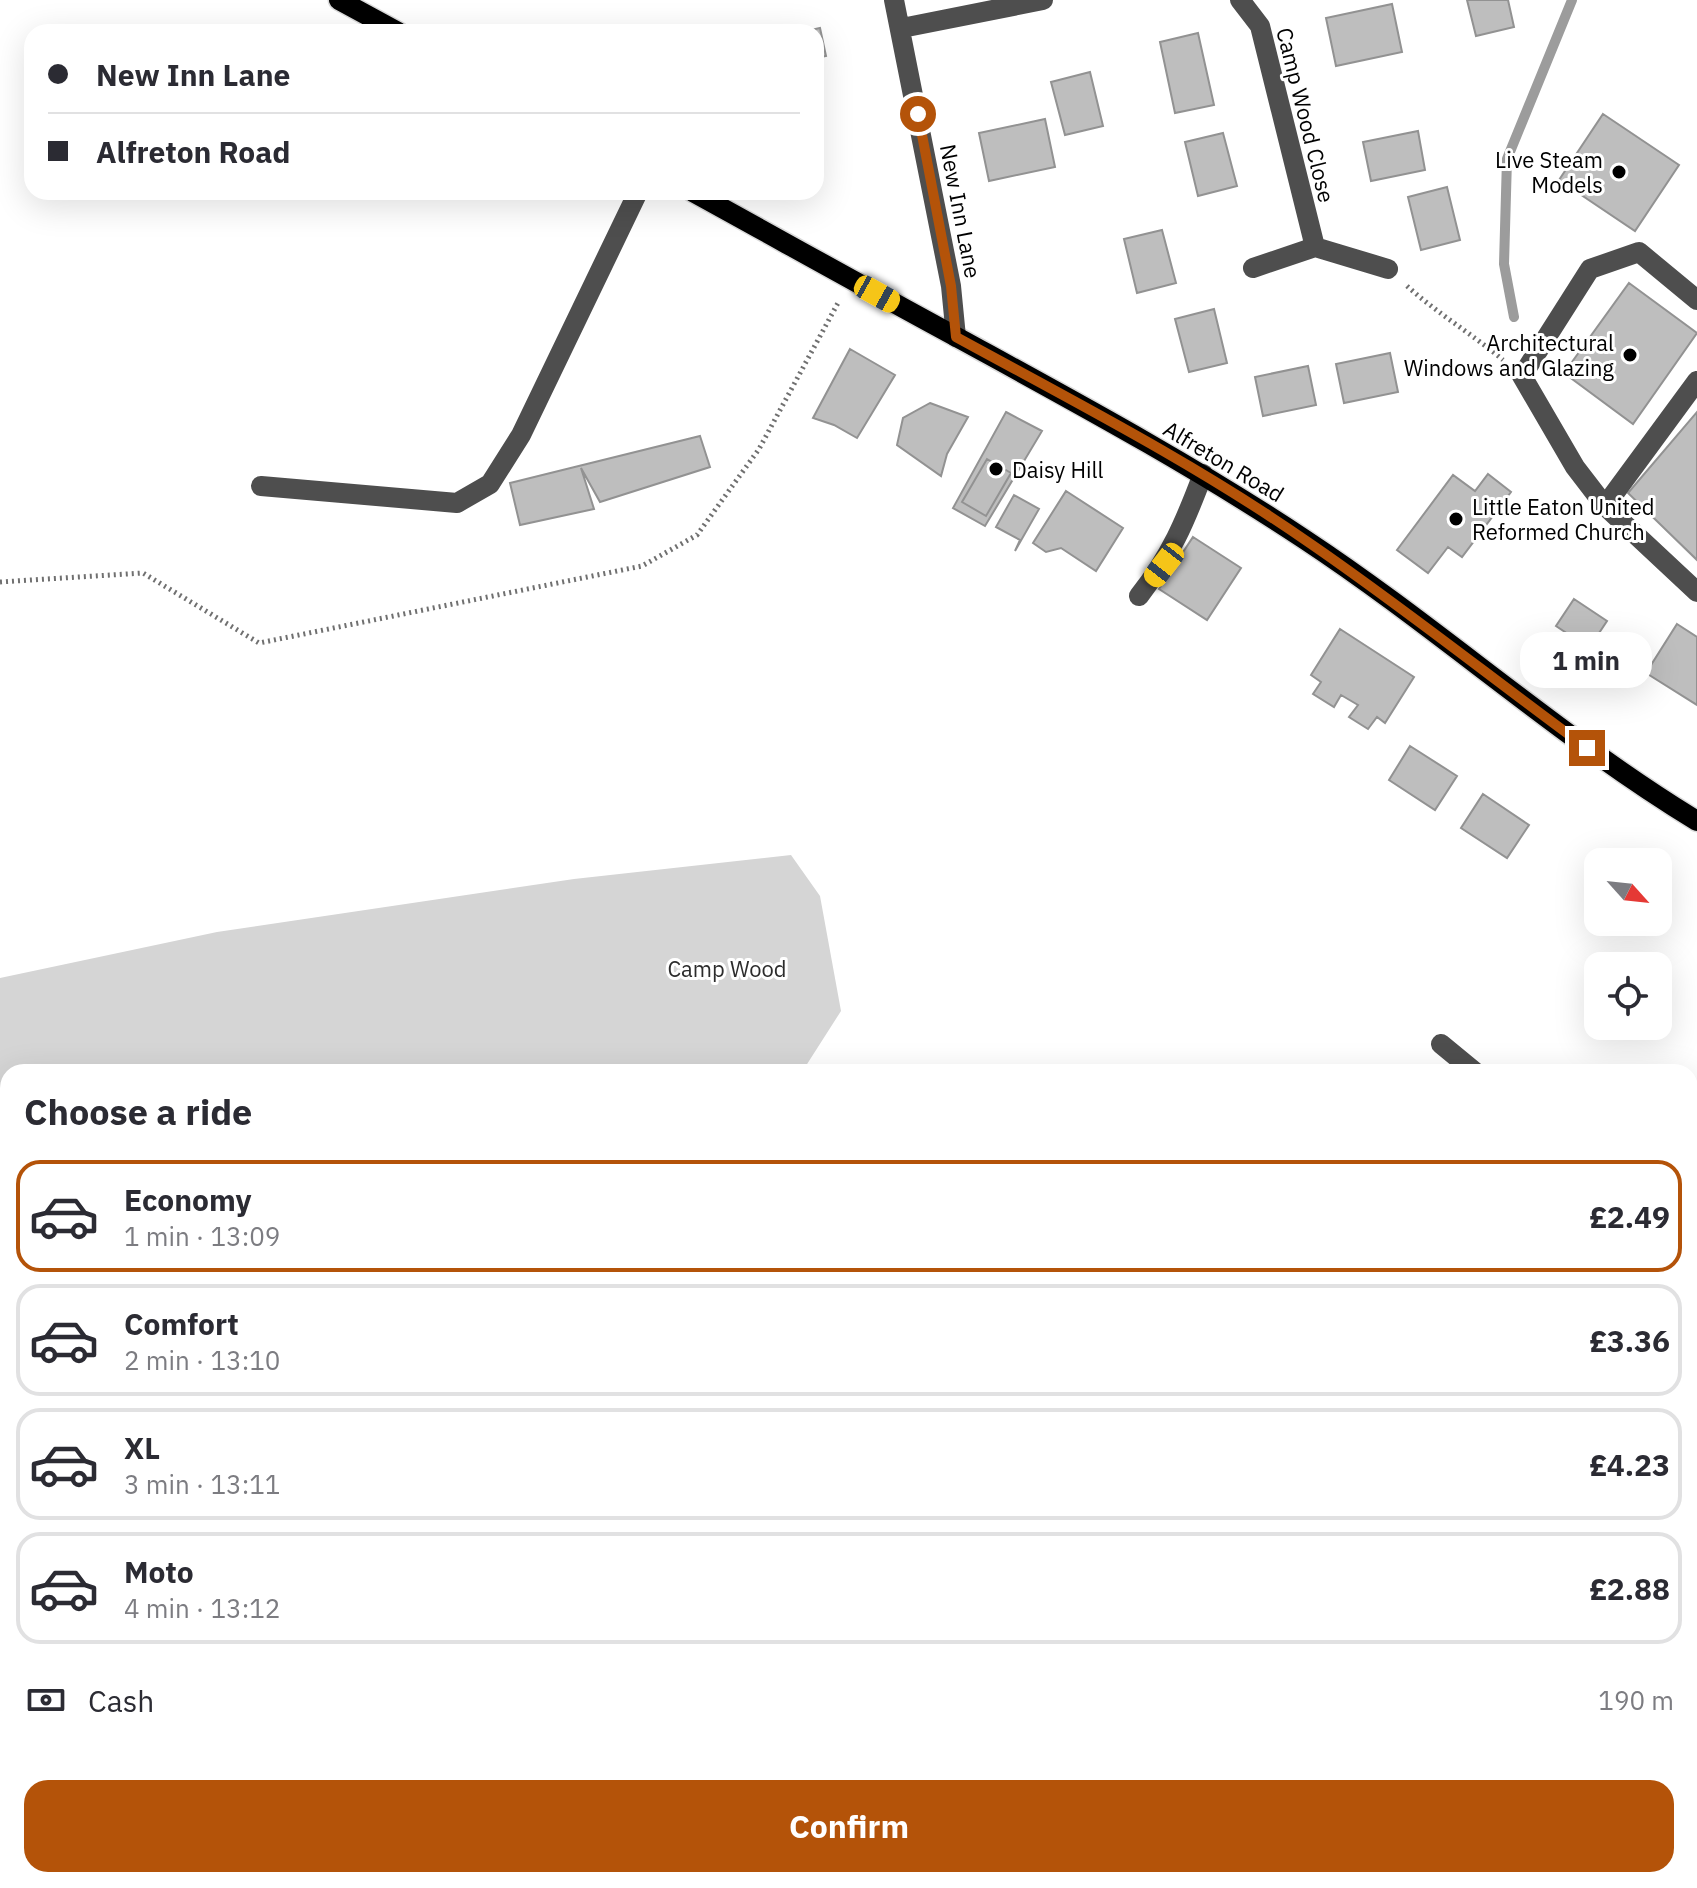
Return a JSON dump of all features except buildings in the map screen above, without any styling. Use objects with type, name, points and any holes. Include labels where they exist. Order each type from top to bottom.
[{"type":"main road","points":[[339,0],[383,24]]},
{"type":"main road","name":"Alfreton Road","points":[[708,200],[1203,474],[1308,541],[1610,765],[1697,821]]},
{"type":"street","name":"New Inn Lane","points":[[894,0],[951,286],[956,337]]},
{"type":"street","points":[[902,28],[1043,0]]},
{"type":"street","name":"Camp Wood Close","points":[[1240,0],[1260,26],[1315,247]]},
{"type":"street","points":[[261,486],[457,503],[490,484],[521,435],[634,200]]},
{"type":"street","points":[[1253,268],[1315,247],[1388,269]]},
{"type":"street","points":[[1697,300],[1639,252],[1590,269],[1522,376],[1575,467],[1605,506],[1697,592]]},
{"type":"street","points":[[1605,506],[1697,381]]},
{"type":"street","points":[[1139,596],[1164,565],[1203,474]]},
{"type":"street","points":[[1441,1044],[1465,1064]]},
{"type":"path","points":[[1388,269],[1436,311],[1476,337],[1522,376]]},
{"type":"path","points":[[0,582],[143,573],[259,643],[642,566],[697,535],[759,449],[851,279]]},
{"type":"green space","name":"Camp Wood","points":[[791,855],[820,896],[841,1011],[807,1064],[0,1064],[0,978],[217,932],[574,879]]},
{"type":"waterway","points":[[1514,317],[1504,264],[1507,159],[1572,0]]},
{"type":"place","name":"Live Steam Models","points":[[1619,172]]},
{"type":"place","name":"Architectural Windows and Glazing","points":[[1630,355]]},
{"type":"place","name":"Daisy Hill","points":[[996,469]]},
{"type":"place","name":"Little Eaton United Reformed Church","points":[[1456,519]]},
{"type":"route","points":[[918,114],[951,286],[956,337],[1227,488],[1308,541],[1587,748]]}]
